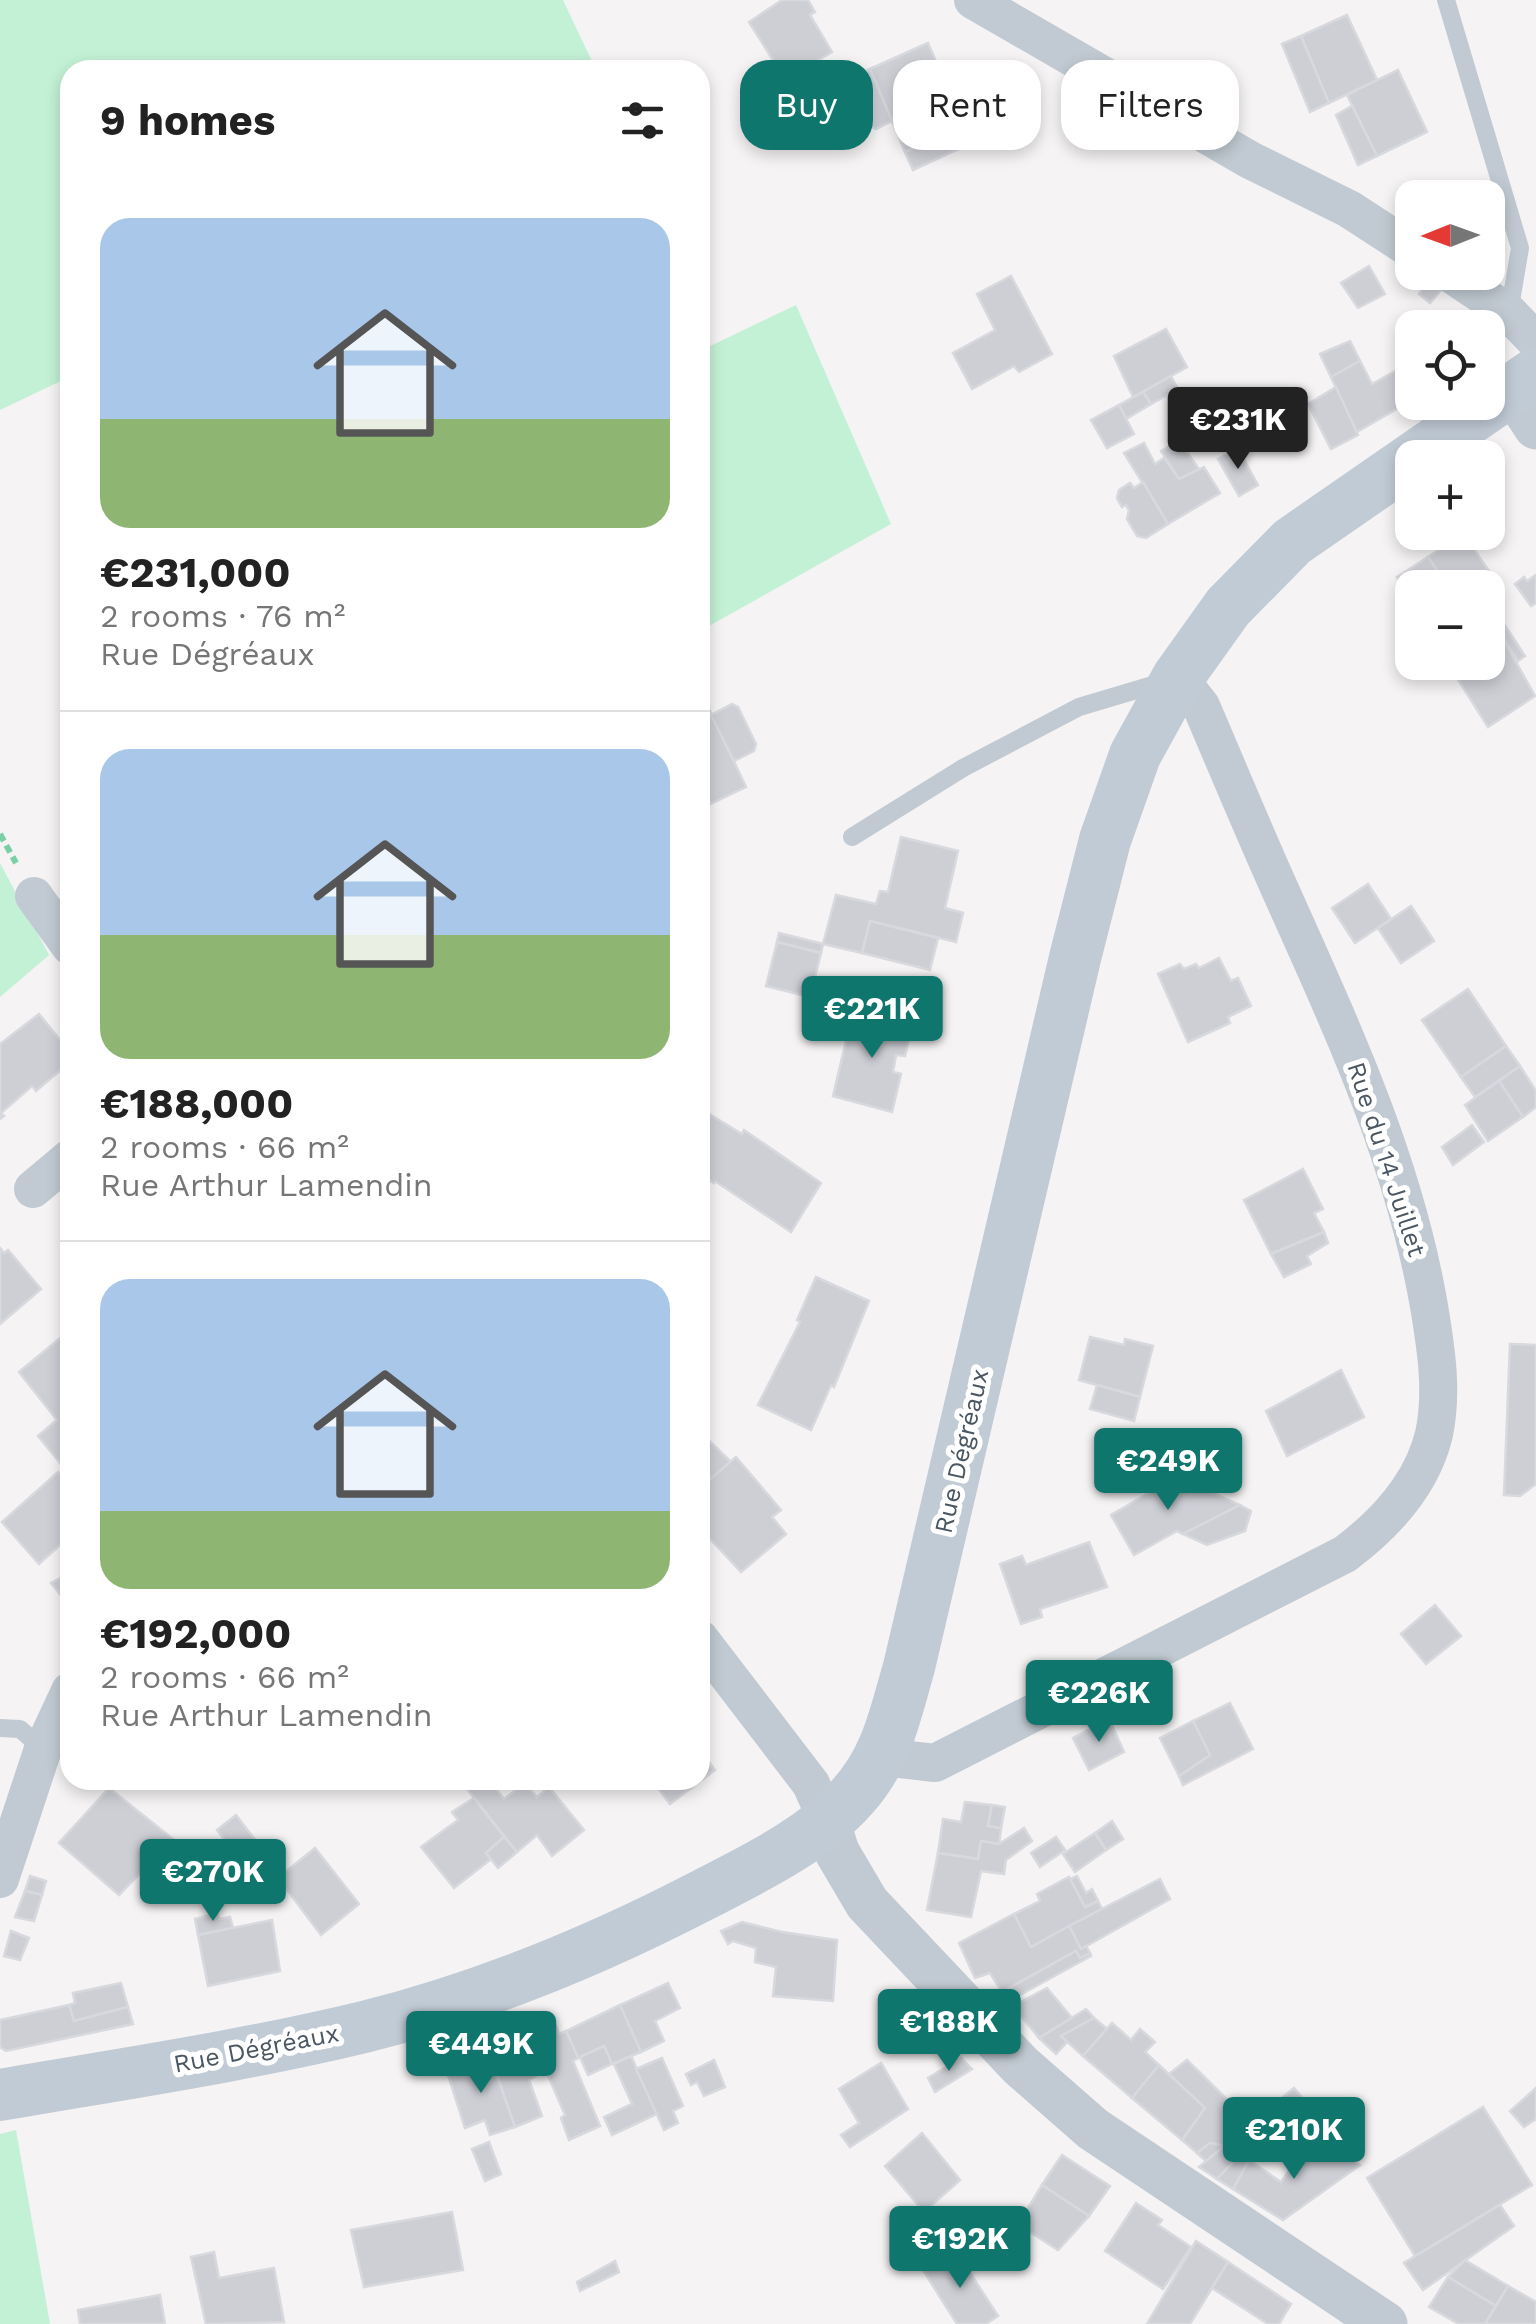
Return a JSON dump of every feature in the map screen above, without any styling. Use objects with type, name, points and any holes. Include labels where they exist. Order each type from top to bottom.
[{"type":"main road","name":"Rue Dégréaux","points":[[0,2096],[305,2040],[367,2026],[502,1984],[642,1926],[765,1862],[827,1820],[853,1796],[882,1756],[931,1585],[1019,1195],[1105,840],[1135,755],[1178,677],[1228,607],[1292,542],[1528,396]]},
{"type":"street","points":[[973,0],[1250,160],[1349,209],[1395,239]]},
{"type":"street","points":[[1475,290],[1509,313],[1536,341]]},
{"type":"street","name":"Rue du 14 Juillet","points":[[882,1756],[935,1763],[1346,1554],[1396,1508],[1420,1470],[1434,1435],[1436,1352],[1424,1275],[1380,1123],[1356,1059],[1200,706],[1178,677]]},
{"type":"street","points":[[34,896],[60,932]]},
{"type":"street","points":[[34,1189],[60,1167]]},
{"type":"street","points":[[710,1652],[812,1784],[837,1852],[867,1903],[1022,2066],[1092,2129],[1385,2324]]},
{"type":"street","points":[[0,1879],[42,1748],[60,1711]]},
{"type":"lane","points":[[1446,0],[1520,248],[1509,313]]},
{"type":"lane","points":[[852,837],[964,768],[1078,707],[1178,677]]},
{"type":"lane","points":[[0,1728],[20,1729],[42,1748]]},
{"type":"green space","points":[[0,0],[563,0],[591,60],[60,60],[60,381],[0,410]]},
{"type":"green space","points":[[796,305],[891,524],[710,625],[710,346]]},
{"type":"green space","points":[[0,863],[49,955],[0,997]]},
{"type":"green space","points":[[16,2130],[50,2324],[0,2324],[0,2134]]},
{"type":"building","points":[[782,0],[808,0],[815,12],[810,15],[832,52],[818,60],[773,60],[749,22]]},
{"type":"building","points":[[1347,15],[1377,80],[1329,103],[1301,36]]},
{"type":"building","points":[[1301,36],[1329,103],[1310,112],[1282,44]]},
{"type":"building","points":[[928,43],[935,60],[893,60],[893,124],[873,68]]},
{"type":"building","points":[[1398,70],[1427,132],[1377,156],[1347,95]]},
{"type":"building","points":[[873,76],[892,121],[873,128]]},
{"type":"building","points":[[1352,106],[1377,156],[1358,165],[1336,115]]},
{"type":"building","points":[[909,150],[956,150],[913,170],[905,152]]},
{"type":"building","points":[[1369,266],[1385,294],[1358,308],[1341,283]]},
{"type":"building","points":[[1011,276],[1052,354],[1019,372],[1014,366],[972,389],[953,353],[995,330],[977,294]]},
{"type":"building","points":[[1422,290],[1441,290],[1430,303],[1419,294]]},
{"type":"building","points":[[1166,329],[1187,367],[1133,397],[1114,356]]},
{"type":"building","points":[[1350,341],[1360,361],[1331,377],[1320,354]]},
{"type":"building","points":[[1360,361],[1372,384],[1395,371],[1395,410],[1357,432],[1331,377]]},
{"type":"building","points":[[1171,376],[1178,389],[1151,404],[1143,392]]},
{"type":"building","points":[[1336,387],[1358,435],[1331,449],[1308,404]]},
{"type":"building","points":[[1143,392],[1151,404],[1126,419],[1119,405]]},
{"type":"building","points":[[1185,402],[1206,438],[1186,450],[1169,427],[1178,422],[1169,410]]},
{"type":"building","points":[[1119,405],[1134,434],[1107,448],[1091,420]]},
{"type":"building","points":[[1179,441],[1199,469],[1179,479],[1161,451]]},
{"type":"building","points":[[1144,443],[1155,464],[1164,458],[1179,479],[1204,467],[1220,493],[1168,524],[1124,453]]},
{"type":"building","points":[[1238,449],[1258,485],[1239,496],[1218,459]]},
{"type":"building","points":[[1143,482],[1168,524],[1146,538],[1137,536],[1127,519],[1129,510],[1117,498],[1119,490],[1130,483],[1134,488]]},
{"type":"building","points":[[1438,550],[1475,550],[1488,570],[1437,570],[1428,557]]},
{"type":"building","points":[[1428,557],[1437,570],[1408,570]]},
{"type":"building","points":[[1536,575],[1536,603],[1531,606],[1515,584]]},
{"type":"building","points":[[1505,626],[1525,656],[1518,661],[1505,641]]},
{"type":"building","points":[[1505,642],[1535,696],[1488,727],[1458,680],[1505,680]]},
{"type":"building","points":[[732,704],[738,707],[756,744],[754,751],[734,761],[711,715]]},
{"type":"building","points":[[710,711],[746,787],[710,804]]},
{"type":"building","points":[[901,837],[958,851],[945,908],[963,913],[956,942],[870,921],[862,953],[823,944],[836,895],[876,904],[880,891],[888,892]]},
{"type":"building","points":[[1368,884],[1391,919],[1355,943],[1332,908]]},
{"type":"building","points":[[1411,906],[1434,941],[1401,963],[1378,928]]},
{"type":"building","points":[[870,921],[938,938],[930,970],[862,953]]},
{"type":"building","points":[[779,933],[823,944],[821,953],[777,942]]},
{"type":"building","points":[[777,942],[821,953],[810,997],[766,986]]},
{"type":"building","points":[[1219,958],[1231,981],[1238,978],[1251,1006],[1228,1017],[1230,1023],[1188,1042],[1158,974],[1180,964],[1184,969],[1196,964],[1199,968]]},
{"type":"building","points":[[1468,989],[1506,1046],[1461,1077],[1422,1020]]},
{"type":"building","points":[[853,1011],[912,1026],[905,1056],[896,1055],[893,1072],[901,1074],[892,1112],[833,1096]]},
{"type":"building","points":[[39,1014],[60,1040],[60,1071],[36,1091],[32,1086],[1,1113],[4,1116],[0,1119],[0,1044]]},
{"type":"building","points":[[1506,1046],[1520,1066],[1475,1097],[1461,1077]]},
{"type":"building","points":[[1520,1066],[1536,1091],[1536,1107],[1523,1117],[1499,1081]]},
{"type":"building","points":[[1499,1081],[1523,1117],[1488,1141],[1465,1105]]},
{"type":"building","points":[[710,1114],[742,1134],[744,1130],[821,1183],[791,1232],[710,1181]]},
{"type":"building","points":[[1472,1125],[1484,1142],[1453,1165],[1442,1147]]},
{"type":"building","points":[[1303,1169],[1323,1209],[1314,1213],[1324,1232],[1271,1254],[1244,1200]]},
{"type":"building","points":[[1324,1232],[1328,1243],[1307,1256],[1311,1264],[1284,1277],[1271,1254]]},
{"type":"building","points":[[0,1248],[4,1253],[8,1250],[41,1289],[0,1324]]},
{"type":"building","points":[[816,1277],[869,1301],[834,1387],[831,1385],[811,1430],[758,1405],[800,1322],[797,1320]]},
{"type":"building","points":[[1090,1337],[1124,1345],[1125,1339],[1153,1346],[1140,1397],[1079,1380]]},
{"type":"building","points":[[60,1338],[60,1463],[38,1436],[57,1420],[19,1372]]},
{"type":"building","points":[[1510,1344],[1536,1345],[1536,1484],[1520,1496],[1504,1495]]},
{"type":"building","points":[[1341,1370],[1364,1417],[1287,1456],[1266,1411]]},
{"type":"building","points":[[1097,1385],[1140,1397],[1134,1421],[1090,1409]]},
{"type":"building","points":[[710,1442],[731,1462],[710,1480]]},
{"type":"building","points":[[736,1457],[781,1510],[772,1517],[786,1534],[741,1572],[710,1539],[710,1479]]},
{"type":"building","points":[[60,1474],[60,1545],[39,1564],[2,1522]]},
{"type":"building","points":[[1177,1477],[1240,1505],[1183,1534],[1177,1531],[1134,1555],[1111,1515]]},
{"type":"building","points":[[1240,1505],[1251,1511],[1245,1531],[1207,1545],[1183,1534]]},
{"type":"building","points":[[1089,1542],[1107,1587],[1040,1609],[1042,1617],[1021,1624],[1000,1564],[1022,1556],[1026,1565]]},
{"type":"building","points":[[60,1578],[60,1594],[51,1583]]},
{"type":"building","points":[[1435,1605],[1461,1636],[1426,1664],[1401,1634]]},
{"type":"building","points":[[1230,1703],[1253,1749],[1183,1785],[1179,1776],[1210,1755],[1193,1721]]},
{"type":"building","points":[[1109,1719],[1124,1752],[1089,1770],[1073,1738]]},
{"type":"building","points":[[1193,1721],[1210,1755],[1179,1776],[1160,1738]]},
{"type":"building","points":[[107,1790],[173,1839],[119,1895],[59,1843]]},
{"type":"building","points":[[468,1790],[497,1790],[504,1799],[516,1790],[530,1790],[537,1797],[551,1790],[584,1830],[552,1856],[537,1835],[517,1852]]},
{"type":"building","points":[[660,1790],[689,1790],[670,1804]]},
{"type":"building","points":[[474,1798],[504,1837],[486,1853],[491,1859],[454,1888],[421,1847],[458,1820],[452,1812]]},
{"type":"building","points":[[965,1802],[992,1805],[988,1826],[1001,1828],[999,1844],[981,1841],[978,1859],[938,1853],[943,1819],[961,1822]]},
{"type":"building","points":[[992,1805],[1005,1807],[1001,1828],[988,1826]]},
{"type":"building","points":[[236,1815],[276,1867],[258,1883],[217,1830]]},
{"type":"building","points":[[1112,1821],[1123,1839],[1106,1850],[1095,1833]]},
{"type":"building","points":[[1024,1828],[1032,1841],[1006,1860],[1004,1874],[981,1871],[971,1917],[927,1910],[938,1853],[978,1859],[981,1841],[999,1844]]},
{"type":"building","points":[[1095,1833],[1106,1850],[1075,1872],[1063,1854]]},
{"type":"building","points":[[504,1837],[517,1852],[498,1868],[486,1853]]},
{"type":"building","points":[[1056,1837],[1065,1850],[1040,1867],[1031,1853]]},
{"type":"building","points":[[315,1848],[359,1904],[321,1935],[278,1878]]},
{"type":"building","points":[[30,1876],[46,1881],[42,1895],[25,1891]]},
{"type":"building","points":[[1077,1876],[1086,1893],[1092,1889],[1098,1901],[1085,1907],[1070,1879]]},
{"type":"building","points":[[1069,1877],[1085,1907],[1098,1901],[1102,1909],[1031,1947],[1014,1914],[1040,1901],[1037,1894]]},
{"type":"building","points":[[1160,1879],[1170,1899],[1081,1949],[1069,1926]]},
{"type":"building","points":[[25,1891],[42,1895],[34,1921],[15,1917]]},
{"type":"building","points":[[217,1913],[219,1919],[230,1917],[233,1928],[198,1935],[195,1919]]},
{"type":"building","points":[[1014,1914],[1031,1947],[1069,1926],[1081,1949],[1086,1946],[1090,1953],[1080,1958],[1076,1951],[1002,1992],[990,1973],[975,1978],[959,1943]]},
{"type":"building","points":[[272,1920],[280,1971],[208,1986],[198,1935]]},
{"type":"building","points":[[742,1922],[837,1940],[833,2001],[773,1996],[776,1967],[755,1962],[756,1948],[733,1941],[728,1944],[721,1931]]},
{"type":"building","points":[[11,1931],[29,1938],[20,1960],[4,1956]]},
{"type":"building","points":[[1076,1951],[1080,1958],[1090,1953],[1091,1956],[1009,2001],[1002,1992]]},
{"type":"building","points":[[121,1983],[128,2007],[74,2021],[69,2005],[75,2003],[73,1993]]},
{"type":"building","points":[[668,1983],[680,2008],[655,2021],[664,2041],[641,2052],[620,2005]]},
{"type":"building","points":[[1047,1988],[1072,2018],[1039,2038],[1013,2006]]},
{"type":"building","points":[[69,2005],[74,2021],[128,2007],[133,2024],[6,2051],[0,2047],[0,2020]]},
{"type":"building","points":[[620,2005],[641,2052],[612,2064],[604,2046],[578,2058],[566,2031]]},
{"type":"building","points":[[1086,2009],[1094,2018],[1061,2036],[1067,2042],[1056,2054],[1039,2038]]},
{"type":"building","points":[[1094,2018],[1107,2029],[1083,2056],[1061,2036]]},
{"type":"building","points":[[1112,2023],[1131,2040],[1140,2029],[1155,2042],[1145,2052],[1159,2065],[1132,2098],[1083,2056]]},
{"type":"building","points":[[556,2026],[559,2034],[566,2031],[578,2058],[573,2061],[600,2126],[569,2140],[561,2118],[565,2115],[531,2036]]},
{"type":"building","points":[[517,2043],[526,2069],[533,2067],[536,2076],[529,2080],[542,2116],[515,2127],[489,2053]]},
{"type":"building","points":[[604,2046],[612,2064],[588,2075],[580,2057]]},
{"type":"building","points":[[489,2053],[515,2127],[490,2135],[485,2120],[465,2128],[448,2075],[466,2069],[464,2062]]},
{"type":"building","points":[[631,2056],[657,2114],[612,2135],[604,2117],[632,2104],[614,2064]]},
{"type":"building","points":[[662,2058],[683,2106],[673,2111],[678,2123],[664,2130],[636,2069]]},
{"type":"building","points":[[961,2058],[972,2069],[935,2092],[928,2078]]},
{"type":"building","points":[[714,2060],[725,2087],[704,2096],[697,2082],[691,2085],[686,2074]]},
{"type":"building","points":[[1187,2060],[1251,2123],[1224,2146],[1210,2143],[1197,2153],[1182,2140],[1205,2108],[1169,2074]]},
{"type":"building","points":[[881,2063],[908,2109],[850,2147],[841,2135],[859,2123],[839,2089]]},
{"type":"building","points":[[1159,2065],[1205,2108],[1182,2140],[1132,2098]]},
{"type":"building","points":[[1294,2088],[1304,2100],[1265,2140],[1259,2135],[1217,2179],[1199,2167]]},
{"type":"building","points":[[1536,2088],[1536,2119],[1524,2127],[1510,2111]]},
{"type":"building","points":[[1483,2107],[1532,2185],[1415,2256],[1367,2178]]},
{"type":"building","points":[[922,2133],[960,2180],[924,2212],[885,2166]]},
{"type":"building","points":[[489,2142],[501,2174],[485,2181],[472,2149]]},
{"type":"building","points":[[1210,2143],[1224,2146],[1206,2161],[1197,2153]]},
{"type":"building","points":[[1306,2147],[1324,2159],[1334,2149],[1360,2165],[1283,2220],[1233,2189],[1249,2160],[1281,2182]]},
{"type":"building","points":[[1062,2155],[1110,2186],[1089,2216],[1042,2185]]},
{"type":"building","points":[[1240,2155],[1249,2160],[1233,2189],[1217,2179]]},
{"type":"building","points":[[1042,2185],[1089,2216],[1058,2250],[1018,2224]]},
{"type":"building","points":[[1136,2203],[1162,2220],[1158,2225],[1191,2247],[1163,2289],[1105,2251]]},
{"type":"building","points":[[1500,2205],[1514,2226],[1423,2290],[1404,2263]]},
{"type":"building","points":[[452,2212],[463,2270],[364,2287],[351,2230]]},
{"type":"building","points":[[1196,2241],[1228,2262],[1190,2324],[1147,2324]]},
{"type":"building","points":[[954,2248],[998,2316],[986,2324],[957,2324],[923,2270]]},
{"type":"building","points":[[214,2252],[219,2278],[274,2268],[284,2322],[206,2324],[191,2257]]},
{"type":"building","points":[[1465,2260],[1508,2286],[1496,2306],[1448,2277]]},
{"type":"building","points":[[615,2261],[619,2272],[580,2291],[577,2282]]},
{"type":"building","points":[[1228,2262],[1291,2304],[1279,2324],[1268,2324],[1212,2288]]},
{"type":"building","points":[[1448,2277],[1496,2306],[1485,2324],[1459,2324],[1429,2307]]},
{"type":"building","points":[[1508,2286],[1536,2302],[1536,2324],[1485,2324]]},
{"type":"building","points":[[160,2295],[165,2324],[80,2324],[78,2310]]}]
